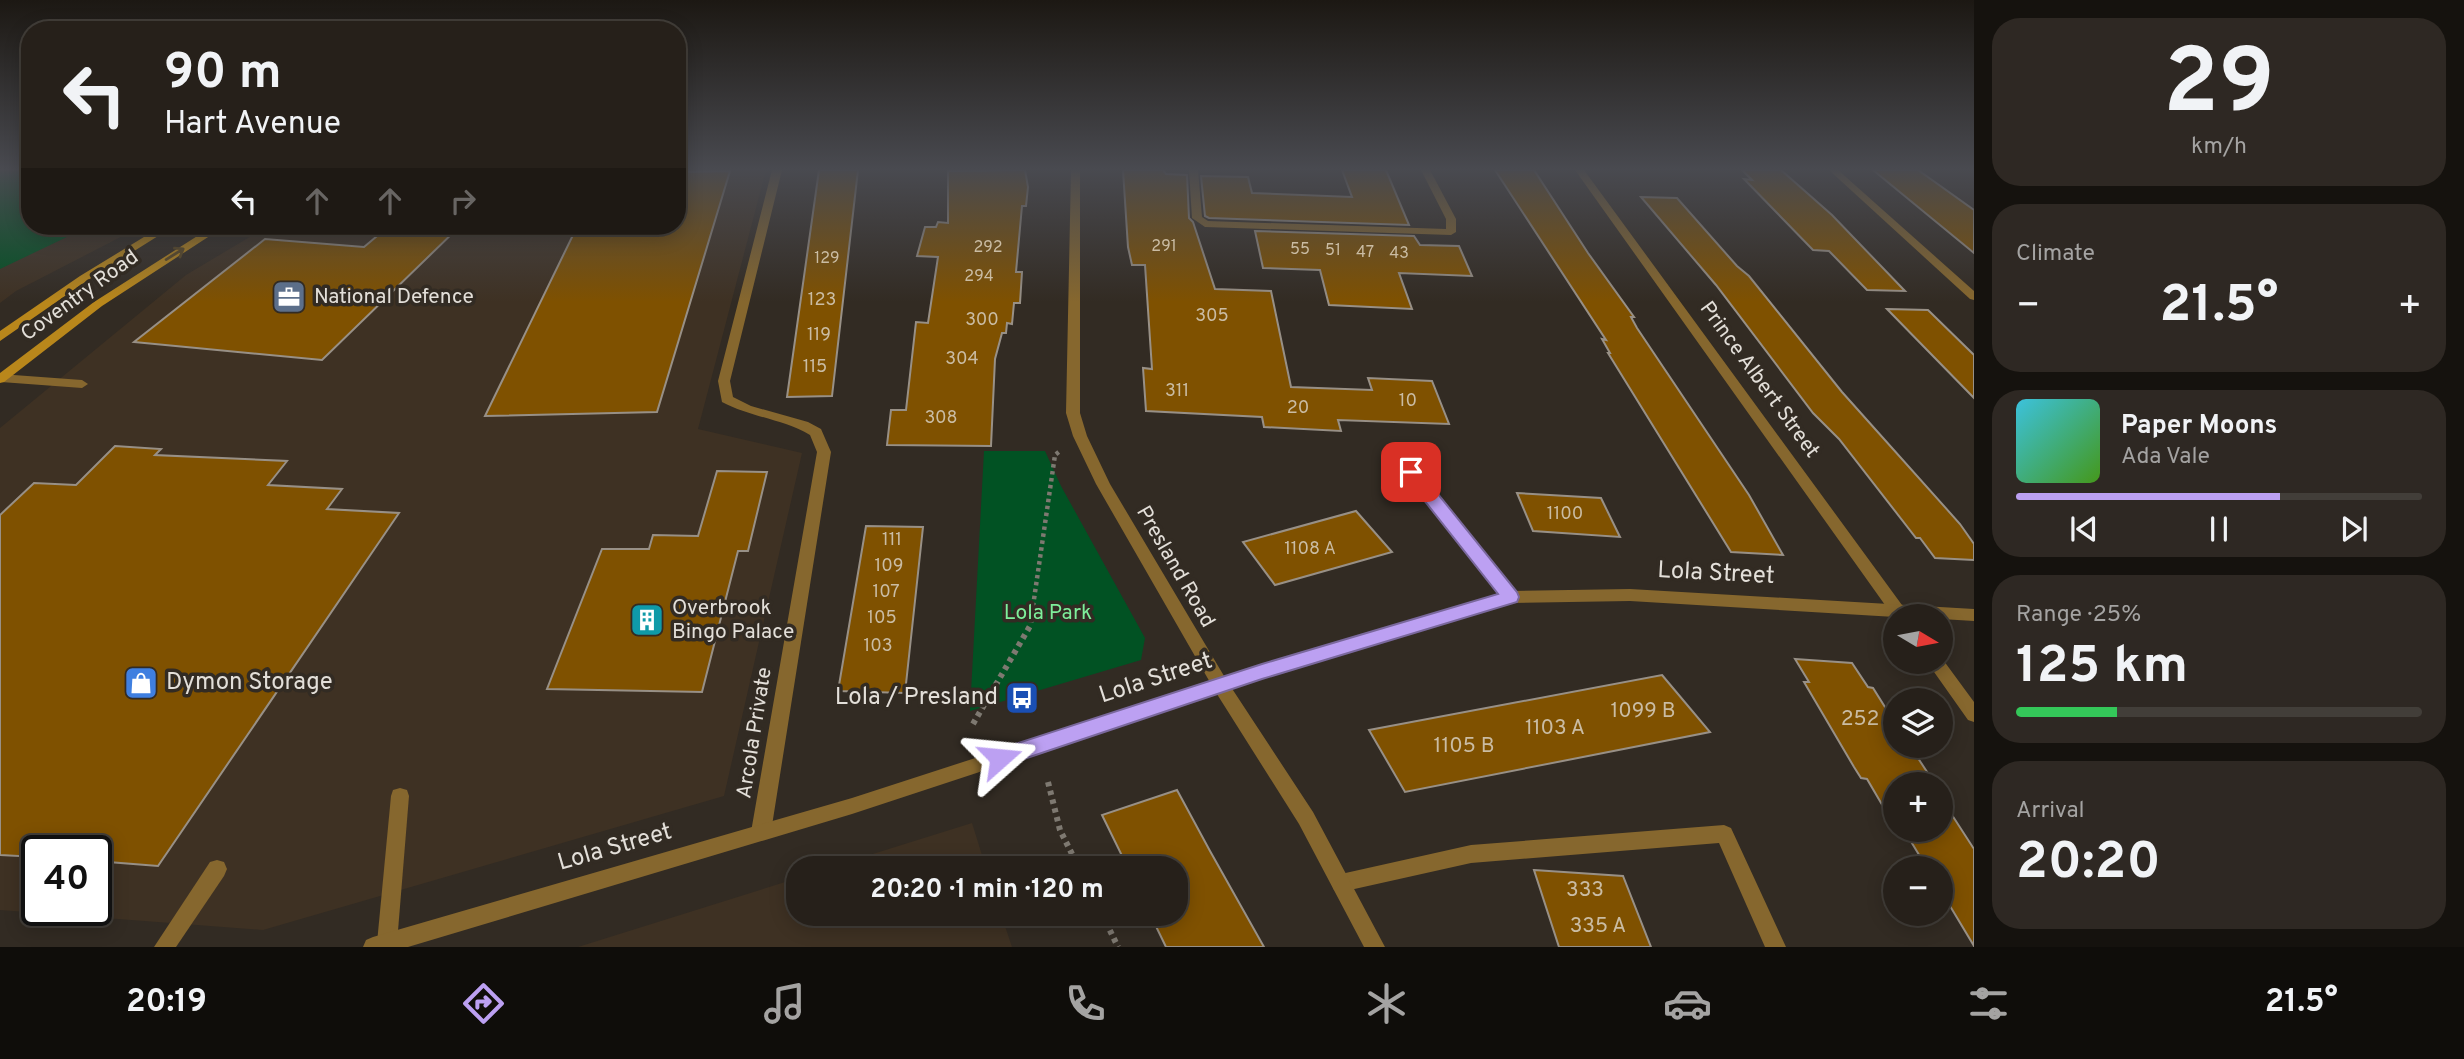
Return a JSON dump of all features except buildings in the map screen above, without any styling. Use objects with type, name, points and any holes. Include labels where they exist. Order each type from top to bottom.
[{"type":"main road","name":"Coventry Road","points":[[0,337],[83,278],[154,235]]},
{"type":"main road","name":"Coventry Road","points":[[0,379],[98,304],[206,235]]},
{"type":"street","name":"Arcola Private","points":[[761,832],[824,452],[816,432],[803,425],[746,409],[727,399],[724,382],[766,214]]},
{"type":"street","name":"Presland Road","points":[[1075,214],[1073,413],[1080,436],[1102,484],[1221,686],[1306,818],[1375,947]]},
{"type":"street","points":[[1197,214],[1197,218],[1205,224],[1451,232],[1449,214]]},
{"type":"street","name":"Prince Albert Street","points":[[1610,214],[1893,604]]},
{"type":"street","points":[[1882,214],[1974,297]]},
{"type":"street","points":[[0,379],[82,384]]},
{"type":"street","points":[[1411,472],[1510,597]]},
{"type":"street","name":"Lola Street","points":[[380,945],[852,806],[1221,686],[1510,597],[1630,595],[1883,612]]},
{"type":"street","name":"Lola Street","points":[[1953,614],[1974,615]]},
{"type":"street","points":[[1944,674],[1974,715]]},
{"type":"street","points":[[380,945],[400,796]]},
{"type":"street","points":[[1341,883],[1471,854],[1724,834],[1776,947]]},
{"type":"street","points":[[164,947],[218,869]]},
{"type":"path","points":[[973,724],[1030,626],[1055,455],[1080,436]]},
{"type":"path","points":[[1048,782],[1060,830],[1073,856]]},
{"type":"path","points":[[1108,926],[1118,947]]},
{"type":"shaded area","points":[[0,214],[21,214],[21,235],[125,235],[16,291],[0,303]]},
{"type":"shaded area","points":[[686,214],[754,214],[698,429],[802,453],[724,796],[263,930],[112,919],[112,835],[21,835],[21,912],[0,910],[0,428],[186,275],[253,235],[686,235]]},
{"type":"shaded area","points":[[972,823],[982,856],[866,856]]},
{"type":"shaded area","points":[[786,882],[786,926],[1005,926],[1012,947],[578,947]]},
{"type":"green space","points":[[0,214],[21,214],[21,235],[71,235],[0,269]]},
{"type":"green space","name":"Lola Park","points":[[984,451],[1045,451],[1061,486],[1145,638],[1141,660],[970,711]]},
{"type":"place","name":"National Defence","points":[[289,297]]},
{"type":"place","name":"Overbrook Bingo Palace","points":[[647,620]]},
{"type":"place","name":"Dymon Storage","points":[[141,683]]},
{"type":"place","name":"Lola / Presland","points":[[1022,698]]},
{"type":"route","points":[[1000,758],[1262,672],[1510,597],[1411,472]]}]
